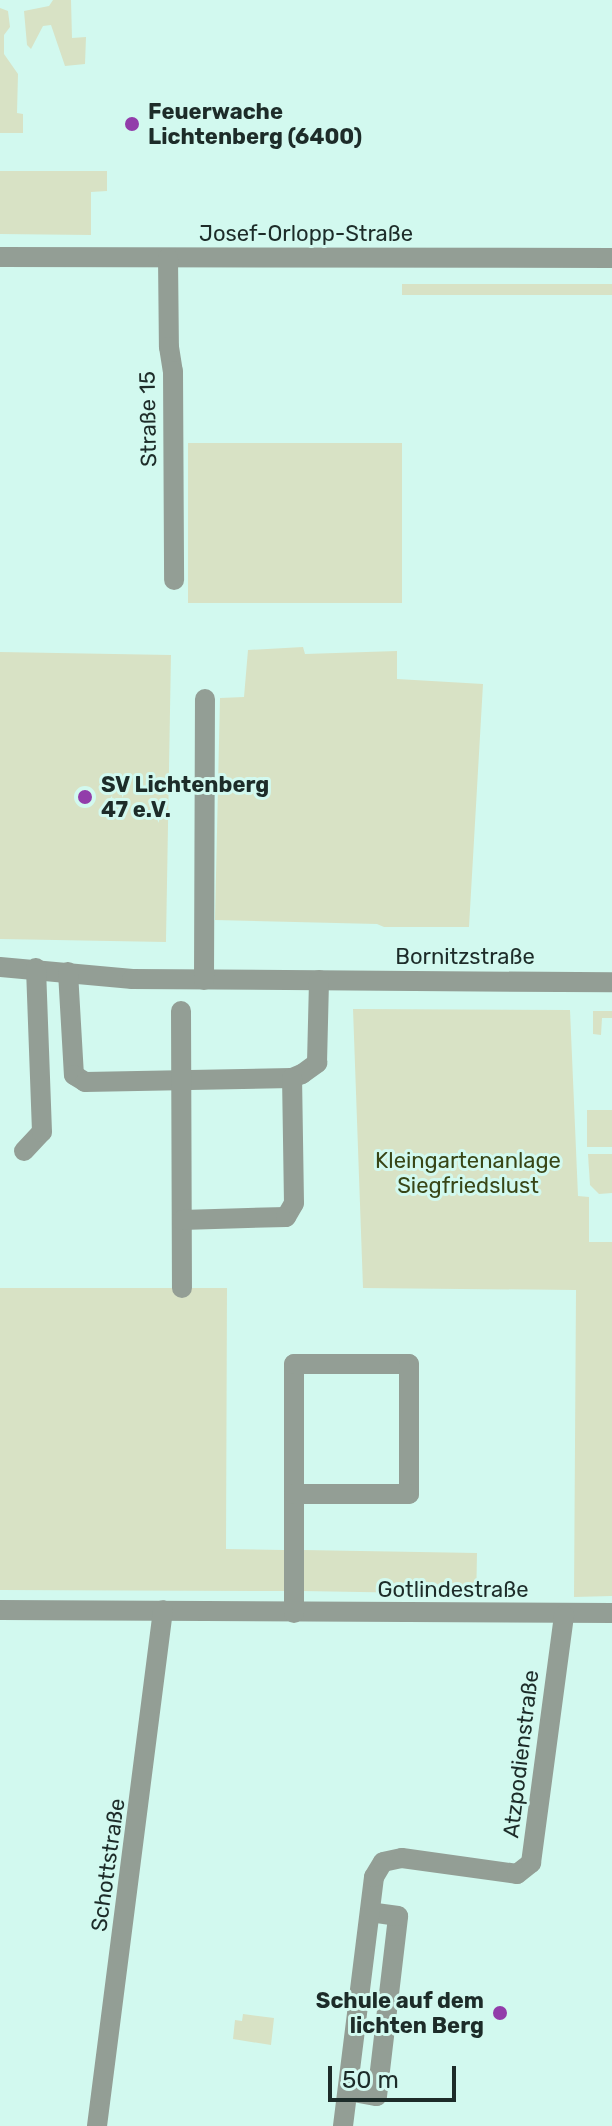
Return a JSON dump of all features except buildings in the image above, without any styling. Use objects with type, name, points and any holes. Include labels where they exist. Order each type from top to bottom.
[{"type":"street","name":"Josef-Orlopp-Straße","points":[[0,257],[612,258]]},
{"type":"street","name":"Straße 15","points":[[168,258],[169,347],[173,371],[174,580]]},
{"type":"street","points":[[204,980],[205,699]]},
{"type":"street","name":"Bornitzstraße","points":[[0,967],[132,979],[612,982]]},
{"type":"street","points":[[24,1151],[42,1132],[36,968]]},
{"type":"street","points":[[68,972],[73,1066],[78,1080],[292,1078],[311,1070],[318,1054],[319,980]]},
{"type":"street","points":[[181,1011],[182,1288]]},
{"type":"street","points":[[182,1220],[286,1217],[294,1203],[292,1078]]},
{"type":"street","points":[[294,1494],[409,1494],[409,1364],[294,1364],[294,1494],[294,1613]]},
{"type":"street","name":"Gotlindestraße","points":[[0,1610],[612,1613]]},
{"type":"street","name":"Schottstraße","points":[[97,2126],[163,1610]]},
{"type":"street","name":"Atzpodienstraße","points":[[341,2108],[374,1877],[383,1862],[402,1858],[517,1874],[531,1863],[564,1615]]},
{"type":"street","points":[[341,2108],[377,2096],[398,1916],[370,1912]]},
{"type":"green space","points":[[53,0],[71,0],[72,38],[86,37],[85,64],[65,66],[51,25],[43,26],[31,49],[27,45],[24,11],[49,6]]},
{"type":"green space","points":[[0,8],[8,11],[10,27],[4,35],[4,54],[18,74],[17,113],[23,114],[23,133],[0,133]]},
{"type":"green space","points":[[0,171],[107,171],[107,191],[91,192],[91,235],[0,234]]},
{"type":"green space","points":[[402,284],[612,284],[612,295],[402,295]]},
{"type":"green space","points":[[188,443],[402,443],[402,603],[188,603]]},
{"type":"green space","points":[[303,647],[305,654],[397,651],[397,679],[483,684],[469,927],[215,920],[220,698],[244,697],[248,650]]},
{"type":"green space","name":"SV Lichtenberg 47 e.V.","points":[[0,652],[171,655],[166,942],[0,939]]},
{"type":"green space","name":"Kleingartenanlage Siegfriedslust","points":[[353,1009],[570,1010],[578,1196],[589,1197],[589,1242],[612,1242],[612,1596],[574,1597],[576,1290],[363,1288]]},
{"type":"green space","points":[[593,1011],[612,1011],[612,1018],[602,1018],[601,1035],[593,1034]]},
{"type":"green space","points":[[587,1110],[612,1110],[612,1147],[587,1147]]},
{"type":"green space","points":[[588,1154],[612,1154],[612,1193],[599,1194],[590,1185]]},
{"type":"green space","points":[[0,1288],[227,1288],[226,1549],[284,1550],[284,1591],[0,1590]]},
{"type":"green space","points":[[303,1550],[477,1553],[476,1594],[302,1591]]},
{"type":"green space","points":[[243,2014],[274,2018],[271,2045],[233,2039],[235,2020],[242,2021]]},
{"type":"place","name":"Feuerwache Lichtenberg (6400)","points":[[132,124]]},
{"type":"place","name":"SV Lichtenberg 47 e.V.","points":[[85,797]]},
{"type":"place","name":"Schule auf dem lichten Berg","points":[[500,2013]]}]
